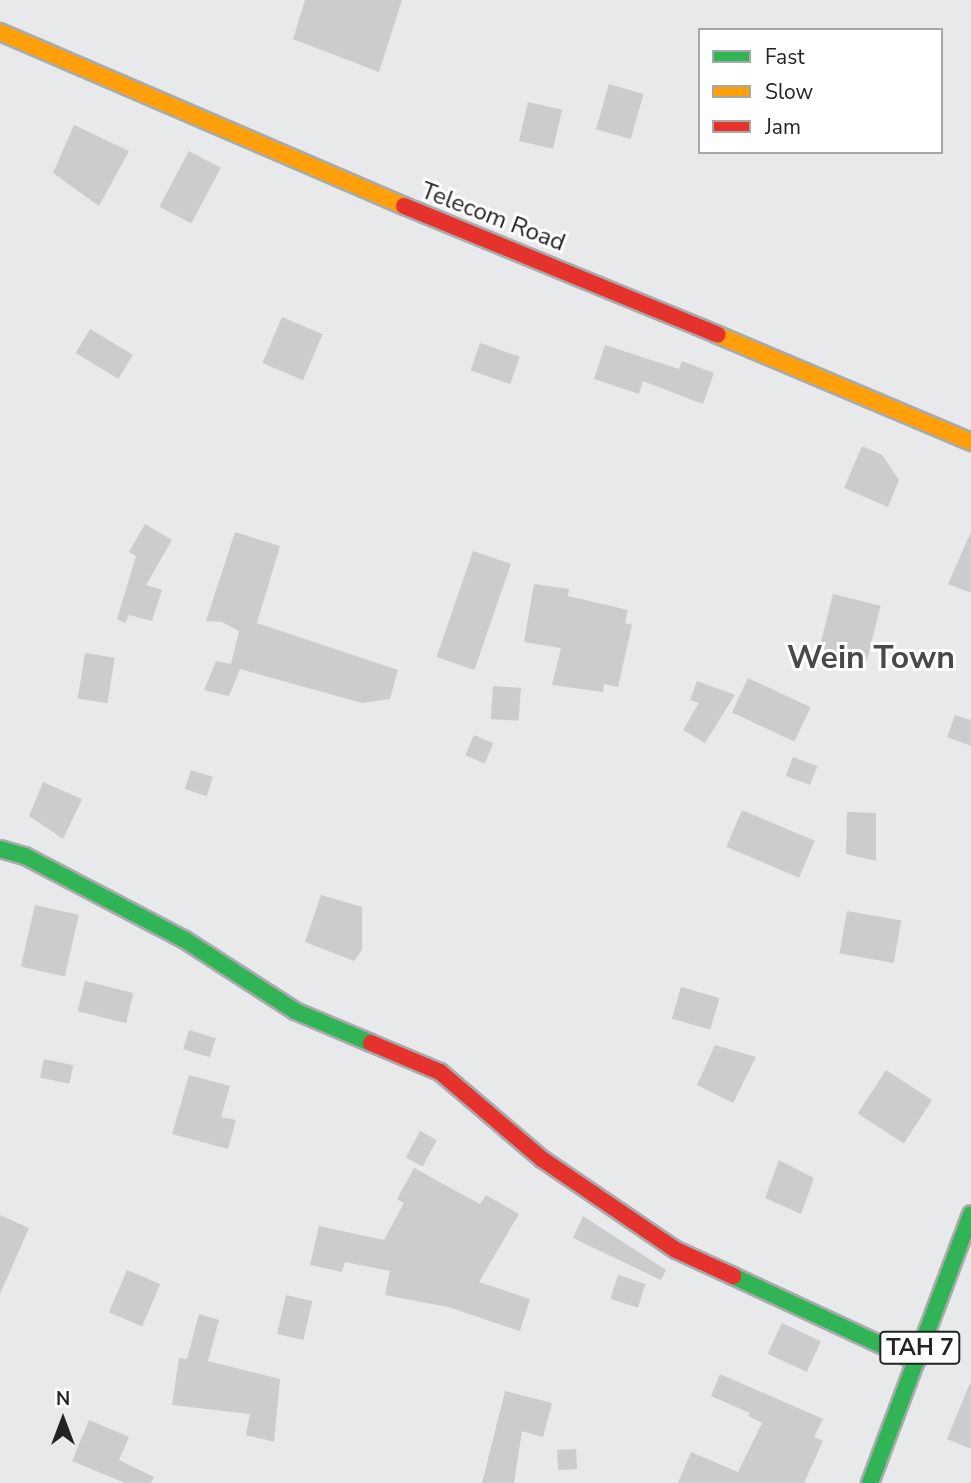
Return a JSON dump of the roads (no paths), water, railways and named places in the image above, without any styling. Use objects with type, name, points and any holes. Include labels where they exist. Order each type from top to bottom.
[{"type":"main road","name":"Telecom Road","points":[[0,32],[452,228],[535,257],[971,442]]},
{"type":"main road","points":[[0,849],[25,856],[162,927],[295,1011],[440,1072],[542,1158],[676,1250],[916,1360]]},
{"type":"main road","name":"TAH 7","points":[[870,1483],[971,1214]]},
{"type":"district","name":"Wein Town","points":[[871,658]]}]
